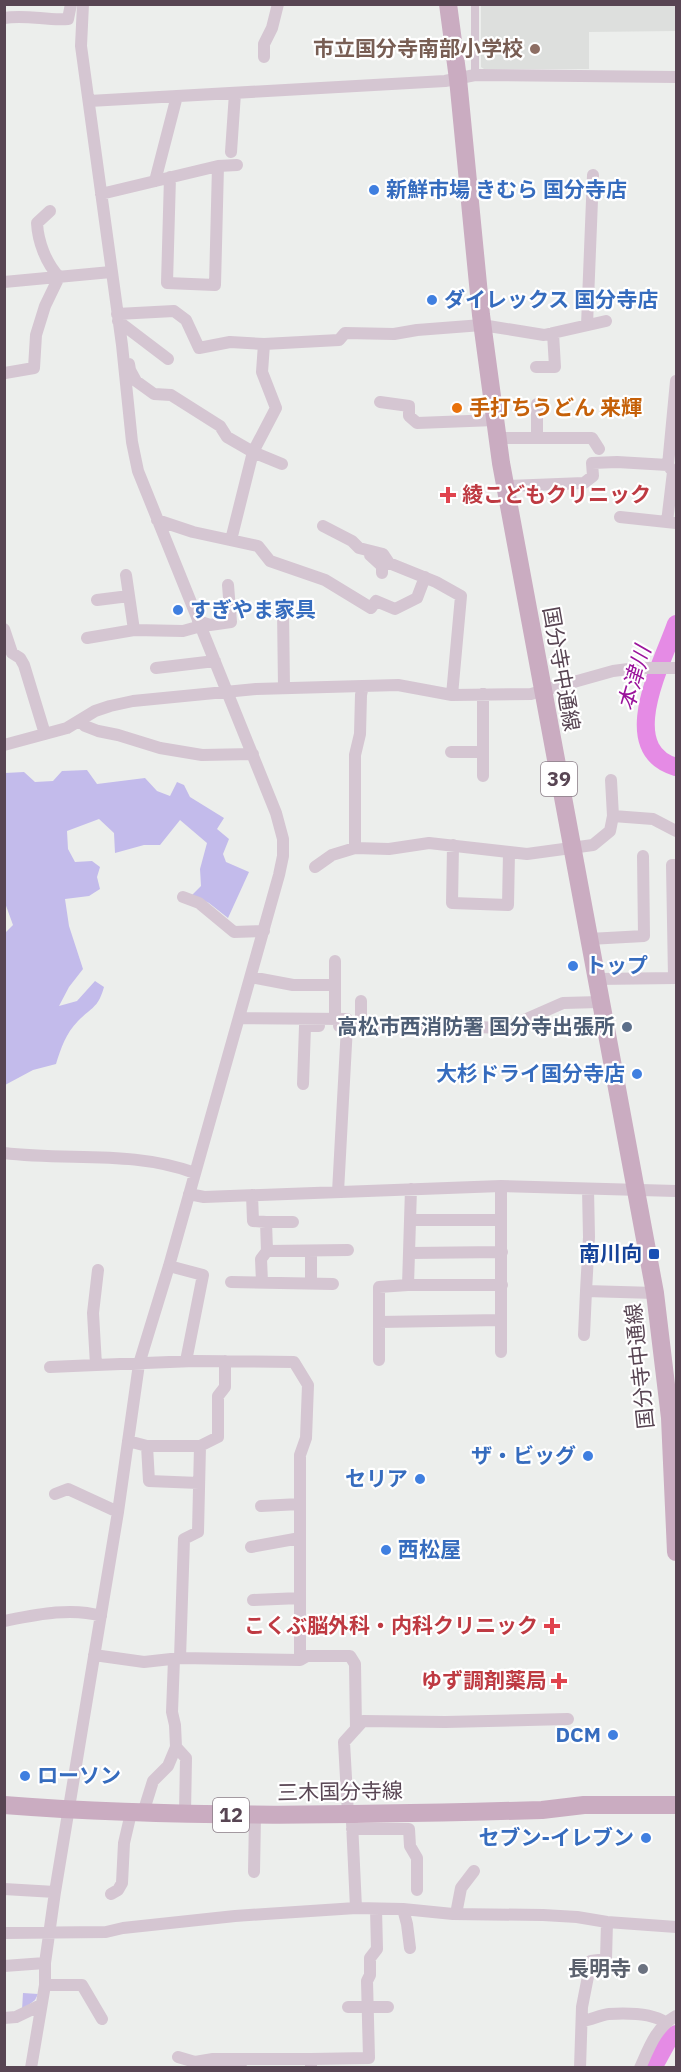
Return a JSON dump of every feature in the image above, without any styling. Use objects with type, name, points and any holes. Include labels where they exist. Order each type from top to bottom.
[{"type":"main road","name":"国分寺中通線","points":[[448,4],[466,77],[482,325],[505,486],[671,1376],[676,1552]]},
{"type":"main road","name":"三木国分寺線","points":[[4,1805],[137,1813],[350,1819],[542,1810],[584,1805],[676,1805]]},
{"type":"street","points":[[4,18],[17,15],[68,19],[71,4]]},
{"type":"street","points":[[31,2067],[45,1985],[45,1963],[55,1892],[118,1512],[140,1364],[240,1018],[283,856],[283,839],[276,813],[138,471],[132,442],[122,345],[81,46],[83,4]]},
{"type":"street","points":[[264,57],[264,44],[272,28],[278,4]]},
{"type":"street","points":[[466,77],[475,4]]},
{"type":"street","points":[[89,101],[466,77],[676,77]]},
{"type":"street","points":[[231,152],[235,93]]},
{"type":"street","points":[[155,181],[177,96]]},
{"type":"street","points":[[101,194],[218,166],[237,165]]},
{"type":"street","points":[[170,177],[167,283],[215,285],[218,166]]},
{"type":"street","points":[[587,325],[593,175]]},
{"type":"street","points":[[50,211],[37,223],[38,236],[52,269],[59,277]]},
{"type":"street","points":[[4,282],[111,272]]},
{"type":"street","points":[[5,373],[34,368],[36,335],[45,306],[59,277]]},
{"type":"street","points":[[118,318],[174,311],[186,320],[199,348],[230,342],[264,344],[339,340],[345,333],[394,334],[482,325],[544,335],[606,321]]},
{"type":"street","points":[[118,318],[168,359]]},
{"type":"street","points":[[536,367],[555,367],[553,333]]},
{"type":"street","points":[[231,540],[253,452],[276,408],[262,372],[264,344]]},
{"type":"street","points":[[122,345],[127,348],[130,370],[136,381],[154,394],[171,395],[220,426],[227,437],[253,452],[282,464]]},
{"type":"street","points":[[620,517],[672,522],[673,472],[668,465],[676,381]]},
{"type":"street","points":[[380,402],[409,406],[409,416],[417,423],[495,420]]},
{"type":"street","points":[[537,404],[537,438]]},
{"type":"street","points":[[498,438],[592,438],[599,449]]},
{"type":"street","points":[[505,486],[584,483],[592,476],[592,464],[617,462],[668,465]]},
{"type":"street","points":[[157,520],[193,532],[258,546],[270,561],[325,580],[371,608],[376,601],[395,609],[417,598],[425,577]]},
{"type":"street","points":[[323,526],[352,541],[376,559],[382,566],[382,573]]},
{"type":"street","points":[[359,548],[383,554],[389,563],[425,577],[461,596],[452,695]]},
{"type":"street","points":[[126,575],[134,630]]},
{"type":"street","points":[[87,638],[134,630],[183,631],[200,623],[210,625],[231,622],[228,585]]},
{"type":"street","points":[[97,600],[129,596]]},
{"type":"street","points":[[283,610],[284,688]]},
{"type":"street","points":[[4,629],[12,653],[20,658],[24,665],[45,734]]},
{"type":"street","points":[[156,668],[215,662]]},
{"type":"street","points":[[4,745],[67,728],[95,711],[133,701],[284,688],[398,685],[452,695],[531,694],[596,674],[646,668],[674,668]]},
{"type":"street","points":[[355,848],[355,755],[360,734],[363,686]]},
{"type":"street","points":[[483,694],[483,776]]},
{"type":"street","points":[[80,721],[85,726],[98,731],[160,748],[202,755],[253,754]]},
{"type":"street","points":[[451,752],[483,752]]},
{"type":"street","points":[[315,867],[332,855],[355,848],[389,849],[429,843],[527,854],[571,846],[593,845],[610,831],[613,816],[611,780]]},
{"type":"street","points":[[613,816],[653,819],[676,831]]},
{"type":"street","points":[[453,845],[452,903],[508,905],[509,852]]},
{"type":"street","points":[[589,939],[644,936],[643,856]]},
{"type":"street","points":[[596,979],[675,978],[675,909],[672,865],[676,865]]},
{"type":"street","points":[[183,897],[199,903],[234,932],[264,931]]},
{"type":"street","points":[[335,961],[335,1019]]},
{"type":"street","points":[[251,977],[293,985],[335,985]]},
{"type":"street","points":[[361,1001],[361,1026]]},
{"type":"street","points":[[303,1084],[305,1026],[436,1030],[474,1027],[507,1028],[563,1004],[600,1002]]},
{"type":"street","points":[[240,1018],[347,1019],[338,1192]]},
{"type":"street","points":[[4,1153],[126,1157],[195,1173]]},
{"type":"street","points":[[189,1194],[204,1197],[501,1186],[676,1191]]},
{"type":"street","points":[[501,1186],[501,1352]]},
{"type":"street","points":[[408,1285],[411,1189]]},
{"type":"street","points":[[584,1335],[589,1237],[588,1189]]},
{"type":"street","points":[[252,1195],[253,1221],[293,1222]]},
{"type":"street","points":[[411,1220],[501,1220]]},
{"type":"street","points":[[261,1282],[261,1259],[267,1251],[266,1222]]},
{"type":"street","points":[[267,1251],[348,1250]]},
{"type":"street","points":[[311,1251],[311,1283]]},
{"type":"street","points":[[410,1253],[502,1252]]},
{"type":"street","points":[[169,1266],[203,1275],[186,1361]]},
{"type":"street","points":[[96,1365],[93,1313],[98,1270]]},
{"type":"street","points":[[231,1282],[333,1284]]},
{"type":"street","points":[[379,1360],[379,1287],[502,1285]]},
{"type":"street","points":[[586,1291],[655,1293]]},
{"type":"street","points":[[379,1323],[501,1320]]},
{"type":"street","points":[[50,1367],[186,1361],[294,1362],[308,1385],[306,1438],[300,1455],[300,1659]]},
{"type":"street","points":[[128,1441],[147,1446],[200,1446],[218,1437],[218,1396],[225,1387],[225,1361]]},
{"type":"street","points":[[147,1446],[149,1481],[199,1484]]},
{"type":"street","points":[[111,1894],[118,1890],[122,1883],[123,1843],[153,1781],[168,1766],[177,1747],[172,1712],[184,1539],[198,1532],[200,1446]]},
{"type":"street","points":[[55,1494],[68,1489],[118,1512]]},
{"type":"street","points":[[261,1506],[300,1504]]},
{"type":"street","points":[[251,1547],[300,1538]]},
{"type":"street","points":[[253,1600],[300,1598]]},
{"type":"street","points":[[4,1621],[36,1615],[86,1612],[101,1616]]},
{"type":"street","points":[[94,1655],[144,1662],[177,1659],[300,1659],[307,1656],[350,1656],[355,1664],[356,1729]]},
{"type":"street","points":[[356,1908],[344,1742],[363,1721],[568,1719]]},
{"type":"street","points":[[177,1747],[186,1758],[185,1814]]},
{"type":"street","points":[[254,1872],[255,1816]]},
{"type":"street","points":[[350,1819],[409,1828],[410,1846],[422,1871],[417,1890]]},
{"type":"street","points":[[456,1914],[461,1888],[474,1871]]},
{"type":"street","points":[[4,1889],[55,1892]]},
{"type":"street","points":[[4,1933],[106,1932],[123,1928],[235,1916],[356,1908],[456,1914],[543,1914],[676,1927]]},
{"type":"street","points":[[178,2057],[195,2062],[213,2059],[369,2063],[367,1981],[370,1975],[370,1958],[377,1949],[376,1909]]},
{"type":"street","points":[[402,1909],[407,1924],[410,1948]]},
{"type":"street","points":[[580,2067],[582,2007],[591,1961],[606,1959],[607,1922]]},
{"type":"street","points":[[4,1966],[45,1963]]},
{"type":"street","points":[[45,1985],[82,1985],[102,2019]]},
{"type":"street","points":[[4,2018],[16,2017],[41,2005]]},
{"type":"street","points":[[348,2007],[388,2007]]},
{"type":"street","points":[[582,2021],[607,2014],[656,2017],[665,2022]]},
{"type":"street","points":[[640,2067],[651,2042],[665,2022],[676,2016]]},
{"type":"street","points":[[212,2067],[258,2067]]},
{"type":"shaded area","name":"市立国分寺南部小学校","points":[[481,5],[676,5],[676,31],[589,32],[589,69],[484,69],[481,67]]},
{"type":"shaded area","points":[[87,770],[97,784],[145,778],[157,791],[170,796],[177,782],[184,785],[190,797],[224,818],[217,829],[229,839],[223,854],[226,862],[249,872],[228,918],[209,903],[192,895],[201,886],[200,869],[207,843],[180,820],[160,845],[144,845],[115,853],[114,833],[99,819],[67,831],[68,849],[75,862],[92,861],[100,867],[97,877],[100,889],[89,896],[65,899],[69,926],[83,969],[69,987],[59,1006],[77,1001],[95,981],[104,987],[97,1003],[70,1031],[56,1064],[33,1070],[5,1085],[5,933],[13,925],[5,903],[5,773],[24,772],[35,782],[53,781],[62,771]]},
{"type":"shaded area","points":[[23,1993],[38,1994],[35,2000],[22,2010]]},
{"type":"waterway","name":"本津川","points":[[676,624],[654,681],[648,703],[646,724],[648,742],[658,757],[676,767]]},
{"type":"waterway","name":"本津川","points":[[653,2068],[669,2039],[676,2034]]},
{"type":"place","name":"市立国分寺南部小学校","points":[[535,49]]},
{"type":"place","name":"新鮮市場 きむら 国分寺店","points":[[374,190]]},
{"type":"place","name":"ダイレックス 国分寺店","points":[[432,300]]},
{"type":"place","name":"手打ちうどん 来輝","points":[[457,408]]},
{"type":"place","name":"綾こどもクリニック","points":[[448,495]]},
{"type":"place","name":"すぎやま家具","points":[[178,610]]},
{"type":"place","name":"トップ","points":[[573,966]]},
{"type":"place","name":"高松市西消防署 国分寺出張所","points":[[627,1027]]},
{"type":"place","name":"大杉ドライ国分寺店","points":[[637,1074]]},
{"type":"place","name":"南川向","points":[[654,1254]]},
{"type":"place","name":"ザ・ビッグ","points":[[588,1456]]},
{"type":"place","name":"セリア","points":[[420,1479]]},
{"type":"place","name":"西松屋","points":[[386,1550]]},
{"type":"place","name":"こくぶ脳外科・内科クリニック","points":[[552,1626]]},
{"type":"place","name":"ゆず調剤薬局","points":[[559,1681]]},
{"type":"place","name":"DCM","points":[[613,1735]]},
{"type":"place","name":"ローソン","points":[[25,1776]]},
{"type":"place","name":"セブン-イレブン","points":[[646,1838]]},
{"type":"place","name":"長明寺","points":[[643,1969]]}]
